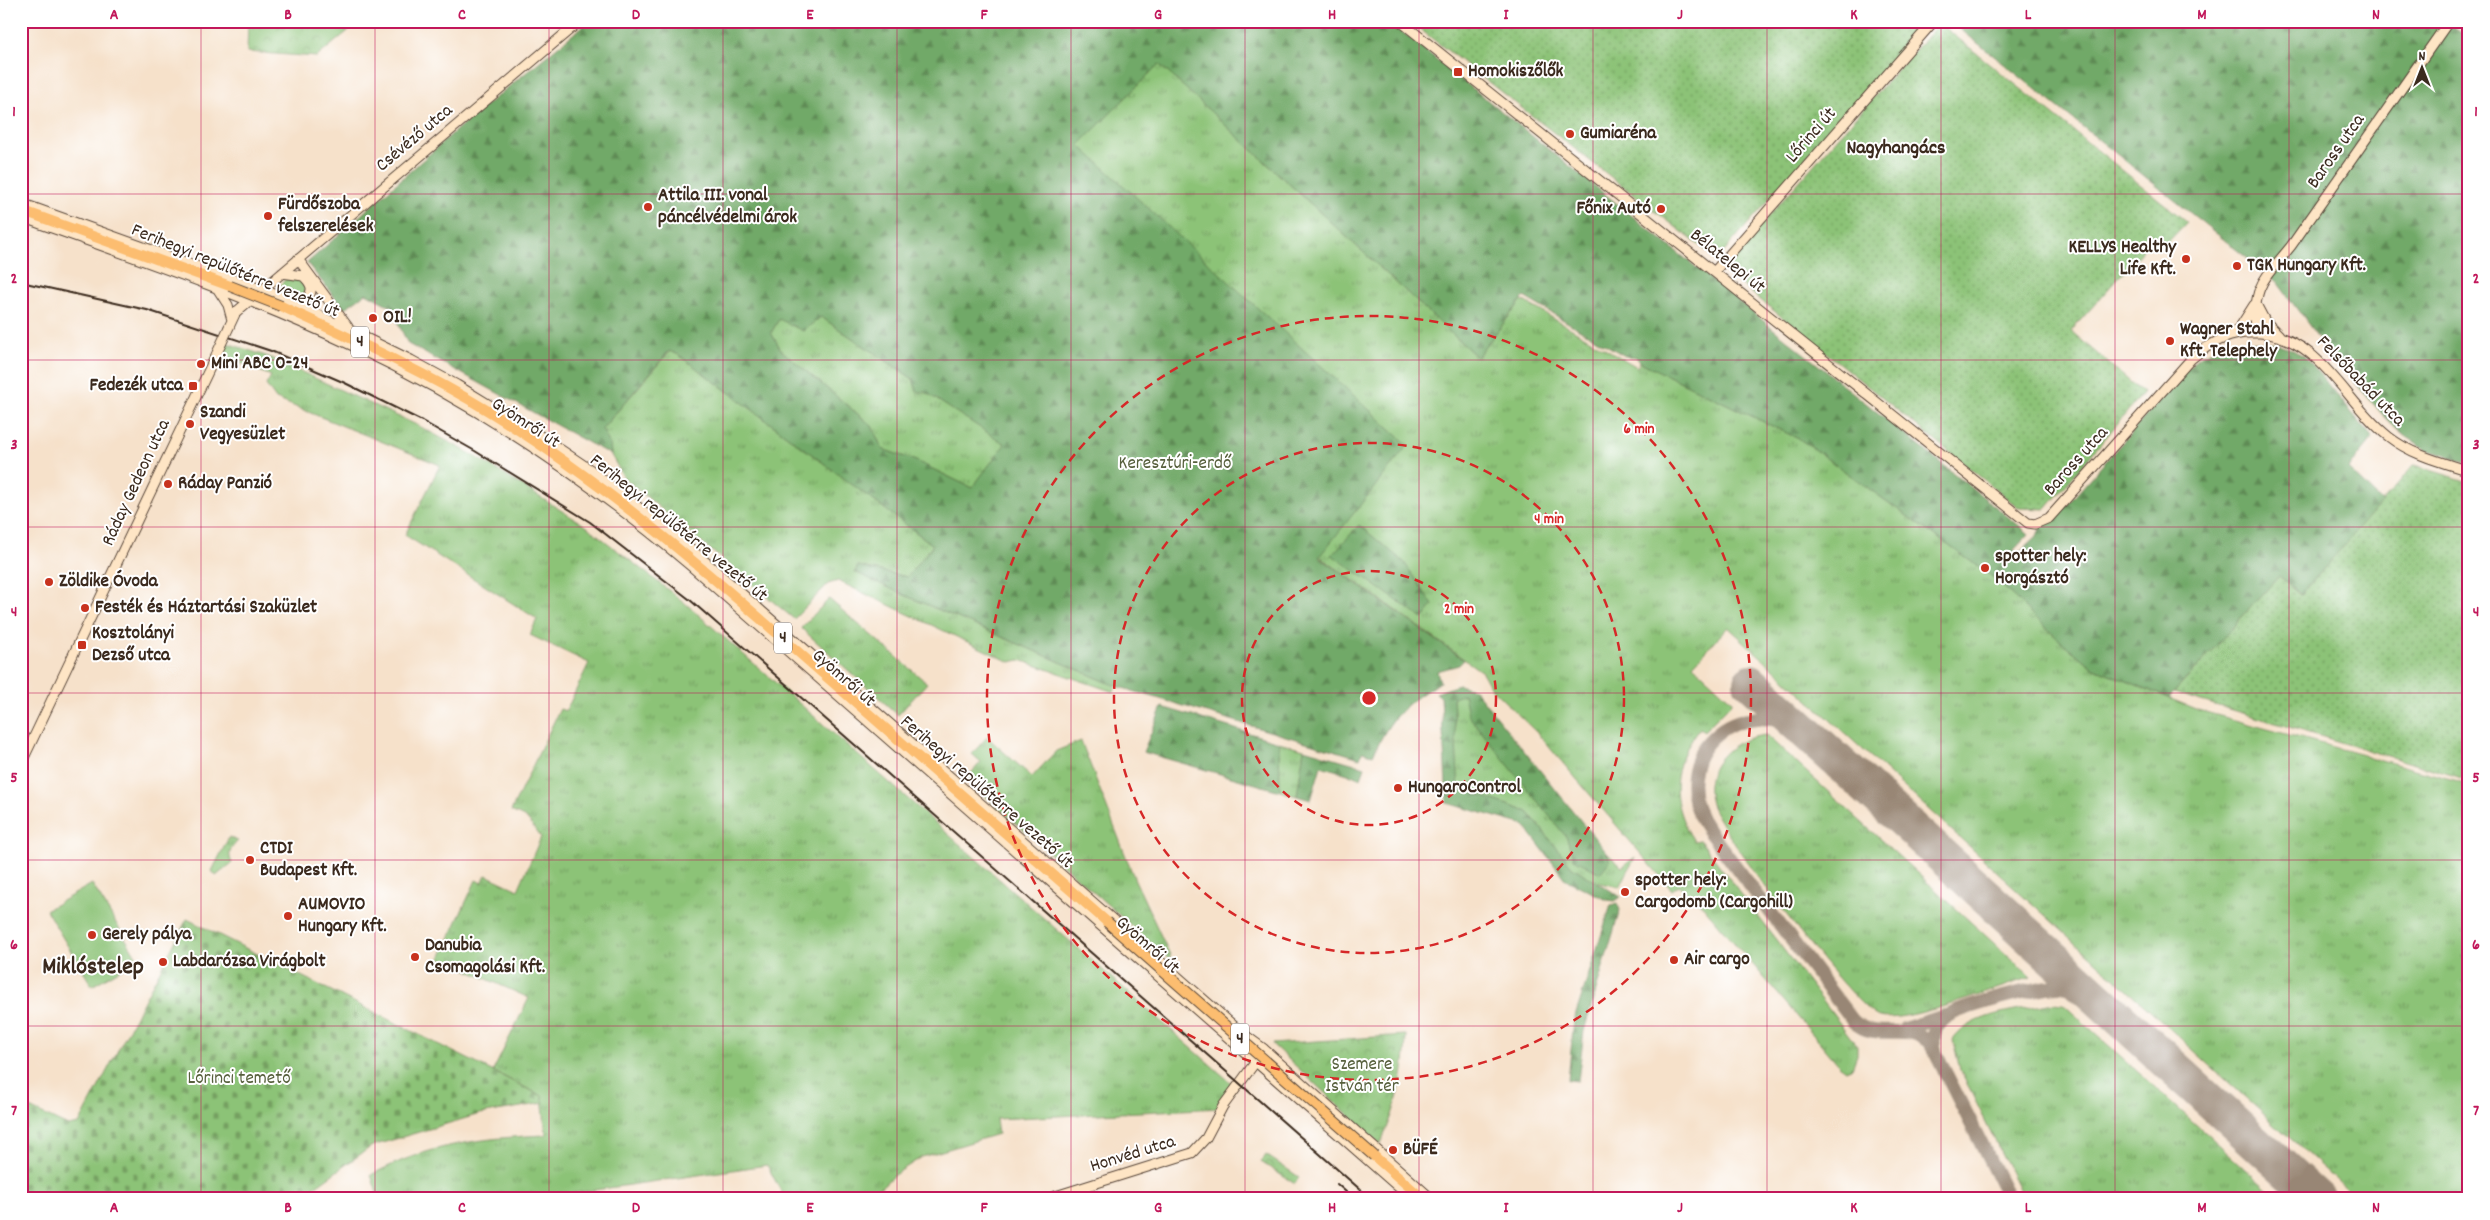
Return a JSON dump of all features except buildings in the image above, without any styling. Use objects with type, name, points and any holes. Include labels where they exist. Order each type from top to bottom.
[{"type":"main road","name":"Ferihegyi repülőtérre vezető út","points":[[21,210],[233,283],[365,345],[446,387],[539,444],[602,488],[701,566],[1423,1199]]},
{"type":"street","name":"Csévéző utca","points":[[248,301],[580,21]]},
{"type":"street","name":"Bélatelepi út","points":[[1400,21],[2024,521],[2036,524]]},
{"type":"street","name":"Lőrinci út","points":[[1714,272],[1934,21]]},
{"type":"street","name":"Baross utca","points":[[2036,524],[2049,518],[2191,359],[2211,343],[2227,337],[2254,333],[2255,301],[2257,292],[2265,277],[2291,246],[2449,21]]},
{"type":"street","name":"Gyömrői út","points":[[21,203],[233,283],[263,289],[278,304],[461,403],[537,450],[610,502],[699,574],[1235,1046],[1250,1065]]},
{"type":"street","name":"Gyömrői út","points":[[21,217],[218,288],[248,301],[278,304],[291,301],[435,372],[498,409],[591,470],[712,567],[1260,1046],[1432,1199]]},
{"type":"street","name":"Gyömrői út","points":[[298,259],[350,330]]},
{"type":"street","points":[[282,273],[303,276],[312,288],[307,298],[291,301]]},
{"type":"street","points":[[218,288],[236,292],[241,286],[233,283]]},
{"type":"street","points":[[218,288],[229,306],[230,324]]},
{"type":"street","name":"Ráday Gedeon utca","points":[[21,764],[230,324],[248,301]]},
{"type":"street","name":"Baross utca","points":[[2227,337],[2246,319],[2255,301]]},
{"type":"street","points":[[2255,301],[2264,321],[2280,336]]},
{"type":"street","name":"Felsőbabád utca","points":[[2254,333],[2280,336],[2297,343],[2314,356],[2365,416],[2395,442],[2418,454],[2469,471]]},
{"type":"street","name":"Honvéd utca","points":[[1046,1199],[1192,1153],[1206,1138],[1219,1112],[1250,1065],[1260,1046]]},
{"type":"street","points":[[1250,1065],[1262,1070],[1412,1199]]},
{"type":"green space","points":[[248,21],[360,21],[317,57],[247,52]]},
{"type":"green space","name":"Keresztúri-erdő","points":[[589,21],[1401,21],[1396,27],[2029,534],[2013,551],[2020,552],[2037,536],[2041,526],[2052,522],[2197,358],[2222,346],[2247,341],[2279,344],[2304,356],[2373,438],[2348,469],[2383,503],[2301,594],[2279,576],[2169,698],[2092,667],[2057,638],[1994,578],[1801,440],[1640,362],[1636,357],[1625,356],[1524,297],[1477,357],[1159,64],[1079,145],[1408,445],[1319,557],[1464,660],[1459,665],[1437,671],[1440,682],[1400,712],[1386,730],[1373,755],[1362,752],[1360,758],[1116,686],[855,572],[858,566],[907,577],[933,545],[679,355],[669,351],[602,429],[610,445],[611,455],[408,344],[390,306],[366,293],[344,309],[307,263],[462,125]],"holes":[[[821,317],[913,379],[917,392],[925,392],[1005,444],[972,488],[916,461],[882,449],[872,426],[782,351],[771,333],[779,319],[803,331]]]},
{"type":"green space","points":[[1414,21],[1927,21],[1717,259],[1412,23]]},
{"type":"green space","points":[[1950,21],[2442,21],[2469,37],[2469,463],[2428,450],[2407,437],[2388,421],[2328,351],[2277,282]]},
{"type":"green space","points":[[1939,23],[2187,222],[2161,249],[2150,242],[2071,331],[2143,393],[2046,509],[2019,508],[1722,269]]},
{"type":"green space","points":[[1159,64],[1477,357],[1522,300],[1637,367],[1640,362],[1801,440],[1994,578],[2057,638],[2092,667],[2198,710],[2469,784],[2469,1199],[2357,1199],[1728,627],[1693,665],[1733,702],[1704,731],[1700,728],[1690,741],[1683,755],[1676,783],[1680,812],[1694,841],[1700,840],[1857,1046],[1857,1055],[1852,1068],[1846,1070],[1839,1065],[1700,903],[1679,885],[1672,890],[1537,733],[1491,688],[1482,672],[1319,556],[1078,145]]},
{"type":"green space","points":[[288,277],[301,280],[307,286],[304,295],[299,296],[278,287]]},
{"type":"green space","points":[[821,317],[913,379],[917,391],[925,392],[1006,444],[972,488],[916,461],[882,449],[872,426],[782,351],[771,333],[779,319]]},
{"type":"green space","points":[[227,343],[269,357],[419,426],[473,455],[586,526],[685,603],[1236,1087],[1222,1108],[996,1119],[998,1134],[922,1157],[894,1175],[881,1187],[851,1199],[785,1199],[767,1165],[533,1199],[379,1199],[371,1175],[414,1156],[456,1144],[499,1138],[546,1135],[542,1096],[493,1071],[529,998],[440,958],[476,880],[482,883],[486,875],[518,890],[541,837],[526,818],[511,811],[560,709],[566,711],[589,663],[530,635],[537,619],[405,535],[440,465],[276,399],[266,385],[271,376],[222,355]]},
{"type":"green space","points":[[670,351],[679,355],[933,545],[907,577],[858,566],[855,572],[1116,686],[1114,692],[1020,660],[1010,662],[838,581],[828,584],[794,619],[624,478],[611,455],[610,445],[602,429]]},
{"type":"green space","points":[[2414,465],[2469,482],[2469,780],[2174,693],[2279,576],[2301,595]]},
{"type":"green space","points":[[1359,525],[1404,562],[1433,605],[1423,619],[1332,555]]},
{"type":"green space","points":[[829,599],[927,683],[898,715],[801,628]]},
{"type":"green space","points":[[1458,685],[1474,689],[1607,853],[1610,861],[1600,873],[1574,859],[1567,838],[1468,715],[1464,694],[1453,698],[1459,788],[1528,812],[1572,867],[1621,897],[1614,901],[1607,900],[1565,879],[1524,825],[1447,803],[1441,697],[1436,693]]},
{"type":"green space","points":[[1464,694],[1567,838],[1574,859],[1610,861],[1607,853],[1622,867],[1635,857],[1620,887],[1596,882],[1572,867],[1528,812],[1458,788],[1453,697]]},
{"type":"green space","points":[[1162,707],[1279,742],[1280,791],[1143,752]]},
{"type":"green space","points":[[1766,735],[2031,977],[1954,1003],[1910,1015],[1892,1018],[1879,1017],[1866,1007],[1844,985],[1790,919],[1738,848],[1711,804],[1710,778],[1714,767],[1721,757],[1730,748],[1741,742],[1753,737]]},
{"type":"green space","points":[[987,737],[1032,777],[1056,751],[1081,741],[1135,880],[1170,955],[1170,960],[966,779],[981,762],[972,754]]},
{"type":"green space","points":[[1279,742],[1304,749],[1297,796],[1280,791]]},
{"type":"green space","points":[[1304,749],[1365,767],[1361,778],[1321,766],[1311,800],[1297,796]]},
{"type":"green space","points":[[229,837],[238,841],[230,851],[232,863],[216,876],[212,871]]},
{"type":"green space","name":"Gerely pálya","points":[[92,884],[138,959],[92,986],[46,910]]},
{"type":"green space","points":[[1617,903],[1620,910],[1584,1031],[1578,1081],[1568,1080],[1574,1020],[1611,905]]},
{"type":"green space","name":"Lőrinci temető","points":[[187,919],[542,1096],[544,1103],[480,1114],[372,1146],[298,1199],[21,1199],[21,1104],[68,1126],[79,1124]]},
{"type":"green space","points":[[2053,1003],[2063,1004],[2278,1199],[2024,1199],[1960,1070],[1953,1040],[1972,1023],[1985,1018],[2013,1010]]},
{"type":"green space","name":"Szemere István tér","points":[[1406,1035],[1404,1064],[1399,1091],[1391,1118],[1380,1144],[1272,1044]]},
{"type":"green space","points":[[1266,1155],[1299,1177],[1295,1184],[1261,1162]]},
{"type":"taxiway","points":[[1809,735],[1782,722],[1756,718],[1733,724],[1713,737],[1699,755],[1693,778],[1695,803],[1708,830],[1853,1021],[1862,1028],[1872,1031],[1911,1033],[1931,1044],[2009,1199]]},
{"type":"taxiway","points":[[1935,1050],[1934,1033],[1943,1019],[1964,1009],[2000,998],[2037,989],[2061,986],[2091,995],[2106,1005]]},
{"type":"taxiway","points":[[1904,1029],[1945,1016]]},
{"type":"runway","points":[[1751,682],[2318,1199]]},
{"type":"railway","points":[[21,282],[147,310],[271,351],[345,383],[422,421],[475,451],[590,522],[689,599],[1371,1199]]},
{"type":"railway","points":[[1337,1184],[1354,1199]]},
{"type":"place","name":"Homokiszőlők","points":[[1458,72]]},
{"type":"place","name":"Gumiaréna","points":[[1570,134]]},
{"type":"place","name":"Attila III. vonal páncélvédelmi árok","points":[[648,207]]},
{"type":"place","name":"Főnix Autó","points":[[1661,209]]},
{"type":"place","name":"Fürdőszoba felszerelések","points":[[268,216]]},
{"type":"place","name":"KELLYS Healthy Life Kft.","points":[[2186,259]]},
{"type":"place","name":"TGK Hungary Kft.","points":[[2237,266]]},
{"type":"place","name":"OIL!","points":[[373,318]]},
{"type":"place","name":"Wagner Stahl Kft. Telephely","points":[[2170,341]]},
{"type":"place","name":"Mini ABC 0-24","points":[[201,364]]},
{"type":"place","name":"Fedezék utca","points":[[193,386]]},
{"type":"place","name":"Szandi Vegyesüzlet","points":[[190,424]]},
{"type":"place","name":"Ráday Panzió","points":[[168,484]]},
{"type":"place","name":"spotter hely: Horgásztó","points":[[1985,568]]},
{"type":"place","name":"Zöldike Óvoda","points":[[49,582]]},
{"type":"place","name":"Festék és Háztartási Szaküzlet","points":[[85,608]]},
{"type":"place","name":"Kosztolányi Dezső utca","points":[[82,645]]},
{"type":"place","name":"HungaroControl","points":[[1398,788]]},
{"type":"place","name":"CTDI Budapest Kft.","points":[[250,860]]},
{"type":"place","name":"spotter hely: Cargodomb (Cargohill)","points":[[1625,892]]},
{"type":"place","name":"AUMOVIO Hungary Kft.","points":[[288,916]]},
{"type":"place","name":"Gerely pálya","points":[[92,935]]},
{"type":"place","name":"Danubia Csomagolási Kft.","points":[[415,957]]},
{"type":"place","name":"Air cargo","points":[[1674,960]]},
{"type":"place","name":"Labdarózsa Virágbolt","points":[[163,962]]},
{"type":"place","name":"BÜFÉ","points":[[1393,1150]]},
{"type":"district","name":"Nagyhangács","points":[[1896,149]]},
{"type":"district","name":"Miklóstelep","points":[[93,968]]}]
